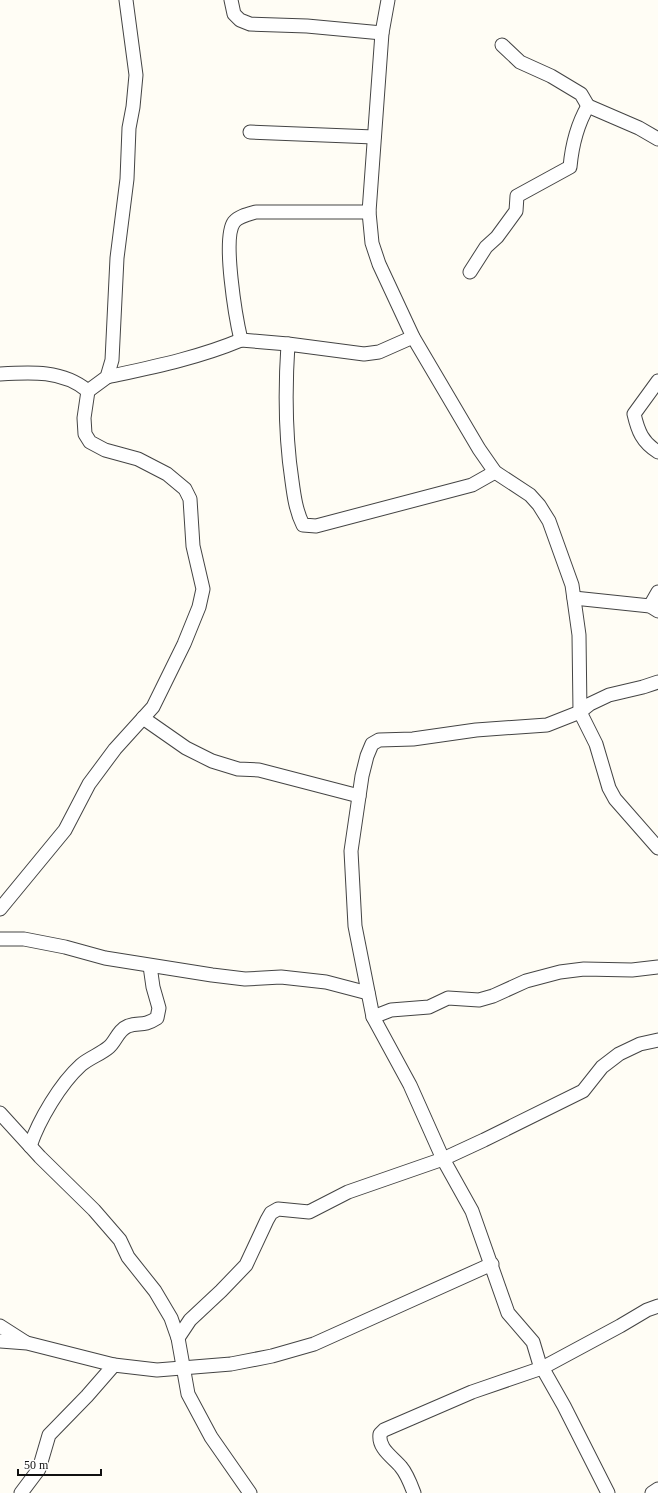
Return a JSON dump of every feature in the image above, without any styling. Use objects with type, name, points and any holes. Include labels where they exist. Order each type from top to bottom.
[{"type":"street","points":[[107,377],[112,360],[117,258],[127,179],[129,128],[133,107],[136,75],[126,0]]},
{"type":"street","points":[[231,0],[234,14],[240,20],[250,24],[307,26],[382,33]]},
{"type":"street","points":[[388,0],[382,33],[369,212],[372,243],[378,264],[413,337],[479,450],[496,472],[530,495],[539,505],[549,521],[572,585],[579,635],[580,712],[596,744],[615,799],[658,848]]},
{"type":"street","points":[[502,45],[520,62],[546,73],[581,94],[588,106],[639,128],[658,139]]},
{"type":"street","points":[[470,272],[486,247],[497,237],[516,211],[517,196],[570,167],[572,147],[581,118],[588,106]]},
{"type":"street","points":[[250,132],[374,137]]},
{"type":"street","points":[[241,340],[232,286],[230,237],[231,227],[235,220],[256,212],[369,212]]},
{"type":"street","points":[[0,909],[66,830],[89,784],[115,749],[153,706],[184,644],[199,607],[203,589],[193,546],[190,499],[185,489],[167,474],[138,459],[105,450],[90,442],[85,434],[84,418],[88,391],[107,377],[214,351],[241,340],[288,344],[364,354],[379,352],[413,337]]},
{"type":"street","points":[[288,344],[287,444],[294,496],[298,516],[303,525],[316,526],[449,491],[472,484],[496,472]]},
{"type":"street","points":[[0,374],[26,372],[62,376],[78,383],[88,391]]},
{"type":"street","points":[[658,381],[634,414],[638,430],[649,446],[658,452]]},
{"type":"street","points":[[574,598],[654,608],[658,592]]},
{"type":"street","points":[[608,1493],[564,1406],[542,1368],[533,1342],[508,1313],[492,1264],[472,1211],[443,1159],[410,1084],[373,1017],[355,926],[351,851],[359,796],[367,756],[372,744],[379,740],[413,739],[476,730],[547,725],[580,712],[590,704],[609,695],[658,682]]},
{"type":"street","points":[[143,718],[186,748],[212,761],[238,769],[265,772],[359,796]]},
{"type":"street","points":[[0,939],[24,939],[65,947],[104,958],[150,966],[245,979],[281,977],[326,982],[368,993]]},
{"type":"street","points":[[30,1146],[35,1131],[49,1106],[81,1065],[110,1046],[120,1032],[127,1026],[147,1024],[157,1018],[159,1008],[153,987],[150,966]]},
{"type":"street","points":[[373,1017],[391,1010],[429,1007],[448,998],[479,1000],[494,996],[526,981],[560,972],[584,970],[632,970],[658,967]]},
{"type":"street","points":[[178,1338],[190,1320],[221,1292],[246,1265],[271,1213],[278,1209],[310,1212],[348,1192],[443,1159],[544,1112],[583,1091],[602,1067],[619,1054],[640,1044],[658,1040]]},
{"type":"street","points":[[0,1113],[30,1146],[90,1205],[120,1240],[128,1257],[155,1291],[171,1318],[178,1338],[188,1394],[211,1437],[250,1493]]},
{"type":"street","points":[[0,1341],[27,1343],[114,1365],[157,1370],[231,1364],[272,1356],[314,1344],[492,1264]]},
{"type":"street","points":[[414,1493],[402,1468],[382,1446],[379,1439],[380,1434],[384,1430],[472,1392],[542,1368],[647,1310],[658,1306]]},
{"type":"street","points":[[0,1326],[27,1343]]},
{"type":"street","points":[[21,1493],[39,1469],[49,1435],[87,1396],[114,1365]]},
{"type":"street","points":[[652,1493],[658,1489]]}]
